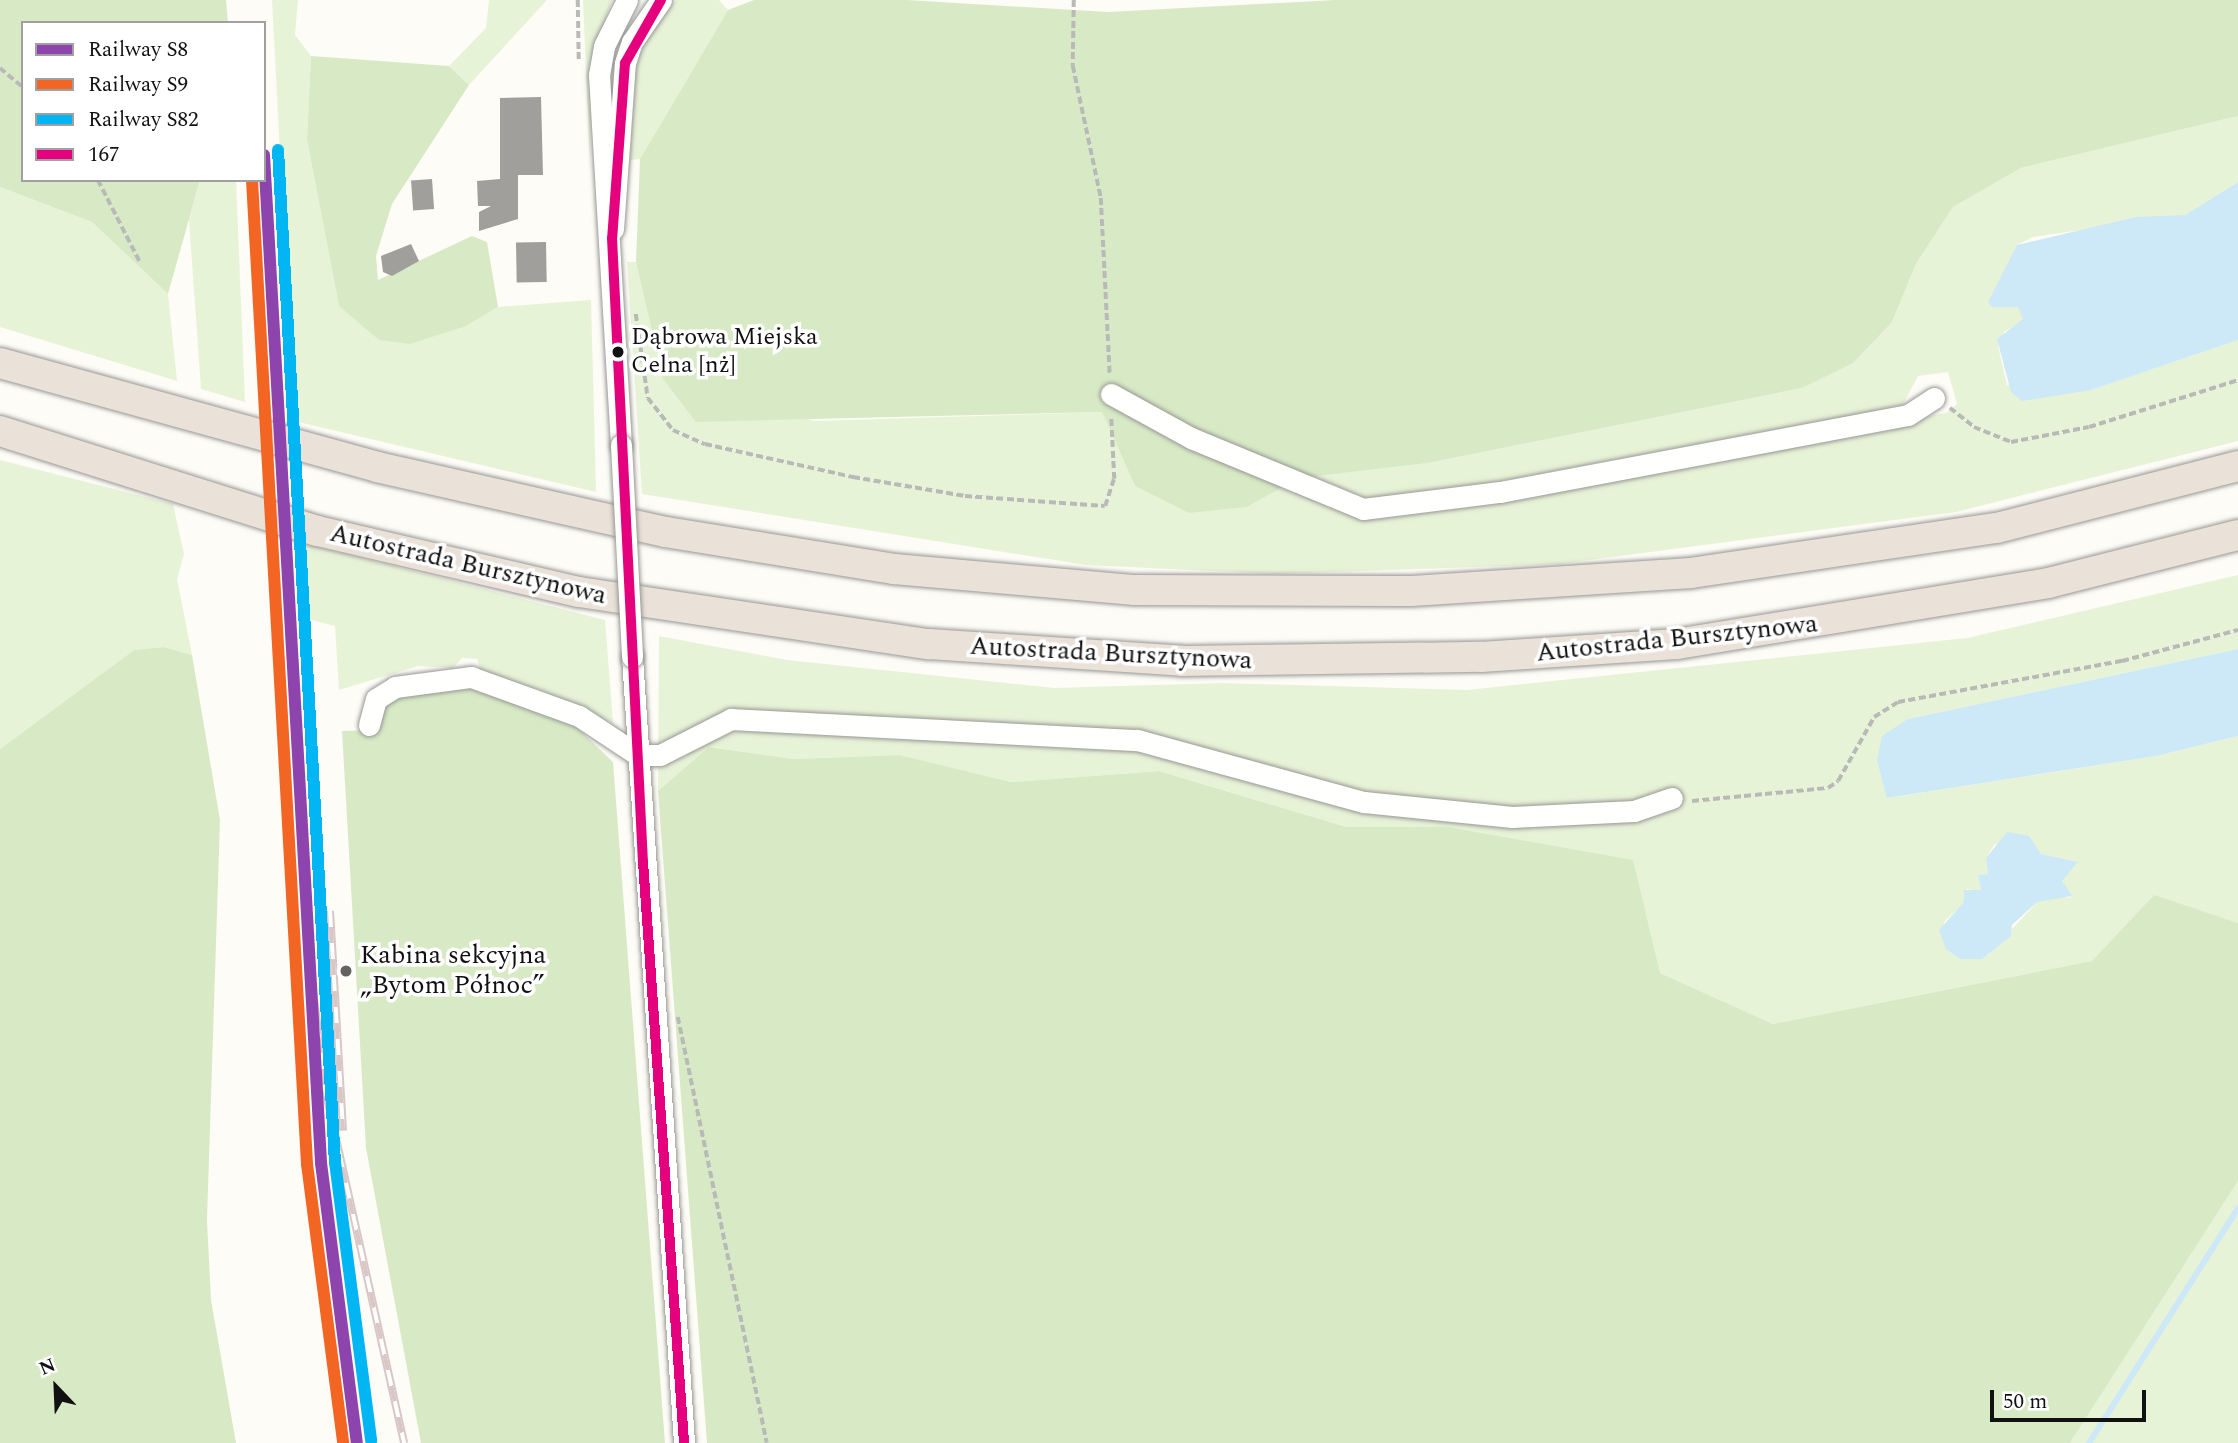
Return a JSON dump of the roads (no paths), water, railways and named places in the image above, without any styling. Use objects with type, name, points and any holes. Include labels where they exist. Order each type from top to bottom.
[{"type":"highway","points":[[0,363],[377,467],[666,532],[894,569],[1135,590],[1412,591],[1691,573],[1997,528],[2238,466]]},
{"type":"highway","name":"Autostrada Bursztynowa","points":[[0,431],[318,531],[579,592],[929,644],[1182,662],[1481,657],[1677,644],[2048,583],[2238,536]]},
{"type":"street","points":[[612,238],[603,198],[599,75],[608,34],[627,0]]},
{"type":"street","points":[[661,0],[637,32],[625,63],[622,165],[612,238],[632,657],[684,1443]]},
{"type":"street","points":[[1111,394],[1191,438],[1363,509],[1500,492],[1908,415],[1934,398]]},
{"type":"street","points":[[369,725],[376,699],[395,687],[471,677],[579,716],[638,755],[660,755],[731,719],[1137,740],[1364,802],[1511,817],[1634,811],[1672,798]]},
{"type":"water","points":[[2238,182],[2238,340],[2091,390],[2022,401],[2011,392],[1997,339],[2023,319],[2018,307],[1992,307],[1988,302],[2017,245],[2136,217],[2185,215]]},
{"type":"water","points":[[2238,649],[2238,736],[2156,756],[1887,798],[1877,760],[1882,736],[1908,719]]},
{"type":"water","points":[[2007,832],[2029,836],[2041,854],[2078,862],[2062,881],[2072,896],[2037,902],[2012,925],[2011,936],[1982,959],[1960,959],[1946,949],[1939,930],[1964,902],[1964,890],[1981,890],[1978,875],[1988,874],[1986,858]]},
{"type":"waterway","points":[[2089,1443],[2238,1208]]},
{"type":"railway","points":[[330,911],[343,1131]]},
{"type":"railway","points":[[309,958],[325,1089],[404,1443]]},
{"type":"rail line","name":"S82","points":[[278,150],[335,1162],[371,1441]]},
{"type":"rail line","name":"S9","points":[[252,182],[307,1164],[343,1443]]},
{"type":"rail line","name":"S8","points":[[266,182],[321,1163],[357,1443]]},
{"type":"place","name":"Dąbrowa Miejska Celna [nż]","points":[[618,352]]},
{"type":"place","name":"Kabina sekcyjna „Bytom Północ”","points":[[346,971]]}]
